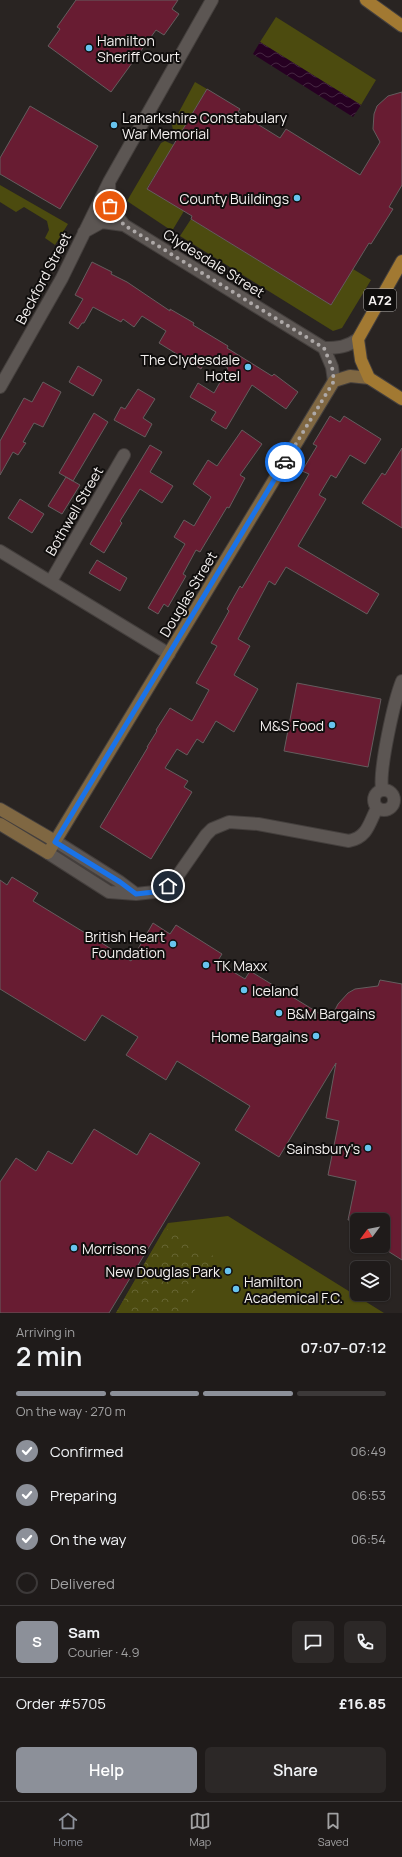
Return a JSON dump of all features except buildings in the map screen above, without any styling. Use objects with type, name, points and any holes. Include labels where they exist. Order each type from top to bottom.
[{"type":"main road","points":[[366,0],[402,26]]},
{"type":"main road","name":"A72","points":[[358,339],[402,261]]},
{"type":"main road","points":[[358,339],[361,360],[369,378],[402,399]]},
{"type":"street","name":"Beckford Street","points":[[0,387],[62,278],[109,182],[212,0]]},
{"type":"street","points":[[109,182],[110,206],[124,225]]},
{"type":"street","name":"Clydesdale Street","points":[[84,232],[102,222],[124,225],[324,348]]},
{"type":"street","points":[[358,339],[350,345],[339,348],[324,348],[332,367],[334,381],[350,376],[369,378]]},
{"type":"street","name":"Douglas Street","points":[[48,853],[334,381]]},
{"type":"street","name":"Bothwell Street","points":[[51,581],[124,456]]},
{"type":"street","points":[[0,551],[169,654]]},
{"type":"street","points":[[377,808],[374,803],[374,796],[382,789],[382,772],[397,695],[402,681]]},
{"type":"street","points":[[377,808],[388,809],[394,802],[391,792],[382,789]]},
{"type":"street","points":[[0,824],[108,892],[136,894],[154,892],[168,886],[174,881],[206,835],[221,824],[237,821],[349,841],[357,839],[367,831],[377,808]]},
{"type":"street","points":[[0,809],[120,882],[136,894]]},
{"type":"green space","points":[[276,17],[376,80],[361,105],[260,42]]},
{"type":"green space","points":[[195,82],[207,89],[180,134],[173,130],[172,125]]},
{"type":"green space","points":[[165,141],[174,145],[147,188],[184,211],[172,231],[127,201],[161,143]]},
{"type":"green space","points":[[0,185],[68,224],[55,245],[45,238],[49,230],[47,221],[24,207],[16,212],[0,202]]},
{"type":"green space","points":[[191,219],[331,305],[353,269],[371,280],[342,328],[333,331],[180,236]]},
{"type":"green space","name":"New Douglas Park","points":[[228,1216],[350,1292],[350,1301],[365,1301],[384,1313],[116,1313],[168,1223]]},
{"type":"green space","points":[[165,1228],[215,1257],[181,1313],[116,1313]]},
{"type":"water","points":[[260,42],[361,105],[353,117],[253,54]]},
{"type":"way so far","points":[[110,206],[124,225],[324,348],[332,367],[334,381],[285,462]]},
{"type":"place","name":"Hamilton Sheriff Court","points":[[89,48]]},
{"type":"place","name":"Lanarkshire Constabulary War Memorial","points":[[114,125]]},
{"type":"place","name":"County Buildings","points":[[297,198]]},
{"type":"place","name":"The Clydesdale Hotel","points":[[248,367]]},
{"type":"place","name":"M&S Food","points":[[332,725]]},
{"type":"place","name":"British Heart Foundation","points":[[173,944]]},
{"type":"place","name":"TK Maxx","points":[[206,965]]},
{"type":"place","name":"Iceland","points":[[244,990]]},
{"type":"place","name":"B&M Bargains","points":[[279,1013]]},
{"type":"place","name":"Home Bargains","points":[[316,1036]]},
{"type":"place","name":"Sainsbury's","points":[[368,1148]]},
{"type":"place","name":"Morrisons","points":[[74,1248]]},
{"type":"place","name":"New Douglas Park","points":[[228,1271]]},
{"type":"place","name":"Hamilton Academical F.C.","points":[[236,1289]]},
{"type":"route","points":[[168,886],[154,892],[136,894],[120,882],[55,842],[285,462]]}]
